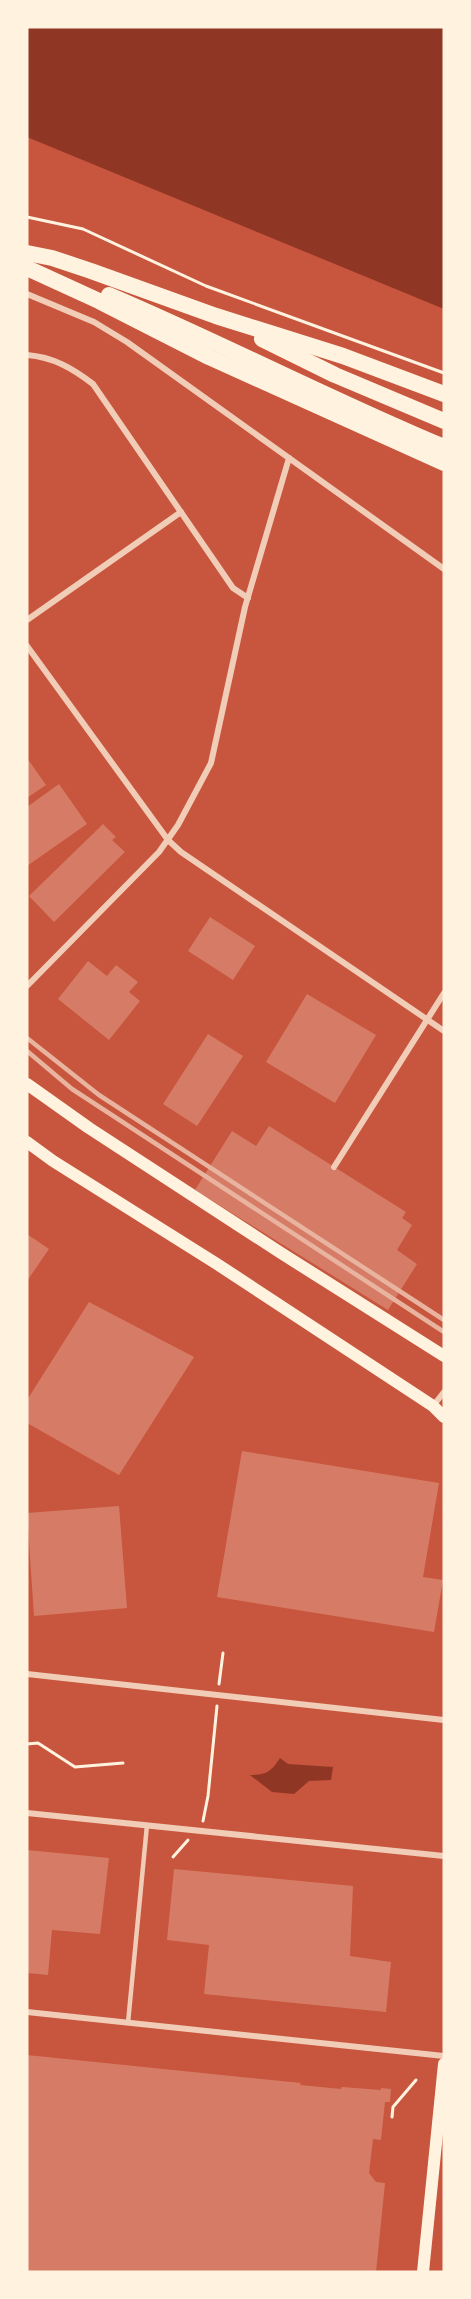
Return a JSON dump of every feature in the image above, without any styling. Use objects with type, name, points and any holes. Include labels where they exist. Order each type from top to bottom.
[{"type":"highway","points":[[27,253],[52,258],[216,316],[343,356],[444,394]]},
{"type":"highway","points":[[27,267],[58,275],[143,310],[381,421],[444,447]]},
{"type":"highway","points":[[27,267],[219,362],[444,463]]},
{"type":"highway","points":[[216,316],[335,375],[444,421]]},
{"type":"main road","points":[[27,1084],[89,1128],[283,1249],[444,1356]]},
{"type":"main road","points":[[27,1142],[53,1161],[217,1264],[411,1394],[433,1406],[444,1417]]},
{"type":"main road","points":[[423,2272],[444,2064]]},
{"type":"street","points":[[27,294],[94,322],[127,342],[444,569]]},
{"type":"street","points":[[27,355],[45,356],[74,369],[93,384],[233,588],[248,597]]},
{"type":"street","points":[[27,986],[159,852],[211,763],[248,597],[289,458]]},
{"type":"street","points":[[27,620],[181,512]]},
{"type":"street","points":[[27,646],[168,840],[191,859],[444,1031]]},
{"type":"street","points":[[334,1167],[444,993]]},
{"type":"street","points":[[433,1406],[444,1392]]},
{"type":"street","points":[[27,1674],[444,1720]]},
{"type":"street","points":[[27,1813],[444,1856]]},
{"type":"street","points":[[27,2012],[444,2056]]},
{"type":"lane","points":[[128,2023],[147,1825]]},
{"type":"path","points":[[27,217],[83,229],[206,286],[444,373]]},
{"type":"path","points":[[219,1689],[223,1653]]},
{"type":"path","points":[[202,1823],[208,1796],[218,1701]]},
{"type":"path","points":[[27,1744],[38,1743],[75,1767],[123,1763]]},
{"type":"path","points":[[173,1857],[195,1832]]},
{"type":"path","points":[[392,2117],[393,2107],[416,2080]]},
{"type":"shaded area","points":[[27,27],[444,27],[444,309],[27,137]]},
{"type":"shaded area","points":[[280,1758],[288,1764],[333,1767],[331,1780],[309,1781],[294,1794],[272,1792],[250,1775],[268,1772]]},
{"type":"building","points":[[27,758],[46,785],[27,798]]},
{"type":"building","points":[[59,784],[87,824],[27,866],[27,807]]},
{"type":"building","points":[[103,824],[116,837],[112,840],[125,852],[54,922],[29,896]]},
{"type":"building","points":[[210,917],[255,946],[233,980],[188,951]]},
{"type":"building","points":[[88,961],[107,976],[116,965],[138,982],[129,992],[140,1001],[109,1040],[58,999]]},
{"type":"building","points":[[307,994],[376,1035],[335,1103],[266,1062]]},
{"type":"building","points":[[208,1034],[243,1056],[197,1126],[163,1104]]},
{"type":"building","points":[[269,1126],[406,1212],[402,1218],[412,1225],[397,1250],[417,1264],[388,1310],[195,1190],[232,1131],[256,1146]]},
{"type":"building","points":[[27,1234],[49,1249],[27,1281]]},
{"type":"building","points":[[89,1302],[194,1357],[119,1475],[27,1423],[27,1400]]},
{"type":"building","points":[[242,1451],[439,1483],[423,1577],[443,1580],[434,1632],[217,1597]]},
{"type":"building","points":[[119,1506],[127,1608],[34,1616],[27,1513]]},
{"type":"building","points":[[27,1850],[109,1858],[100,1934],[52,1930],[48,1975],[27,1973]]},
{"type":"building","points":[[174,1869],[353,1886],[350,1956],[391,1962],[386,2012],[204,1994],[209,1945],[167,1940]]},
{"type":"building","points":[[27,2055],[341,2089],[342,2087],[391,2089],[390,2102],[385,2102],[381,2140],[373,2139],[369,2173],[376,2182],[385,2183],[376,2272],[27,2272]]},
{"type":"railway","points":[[27,1038],[99,1095],[444,1320]]},
{"type":"railway","points":[[27,1051],[72,1089],[444,1332]]}]
